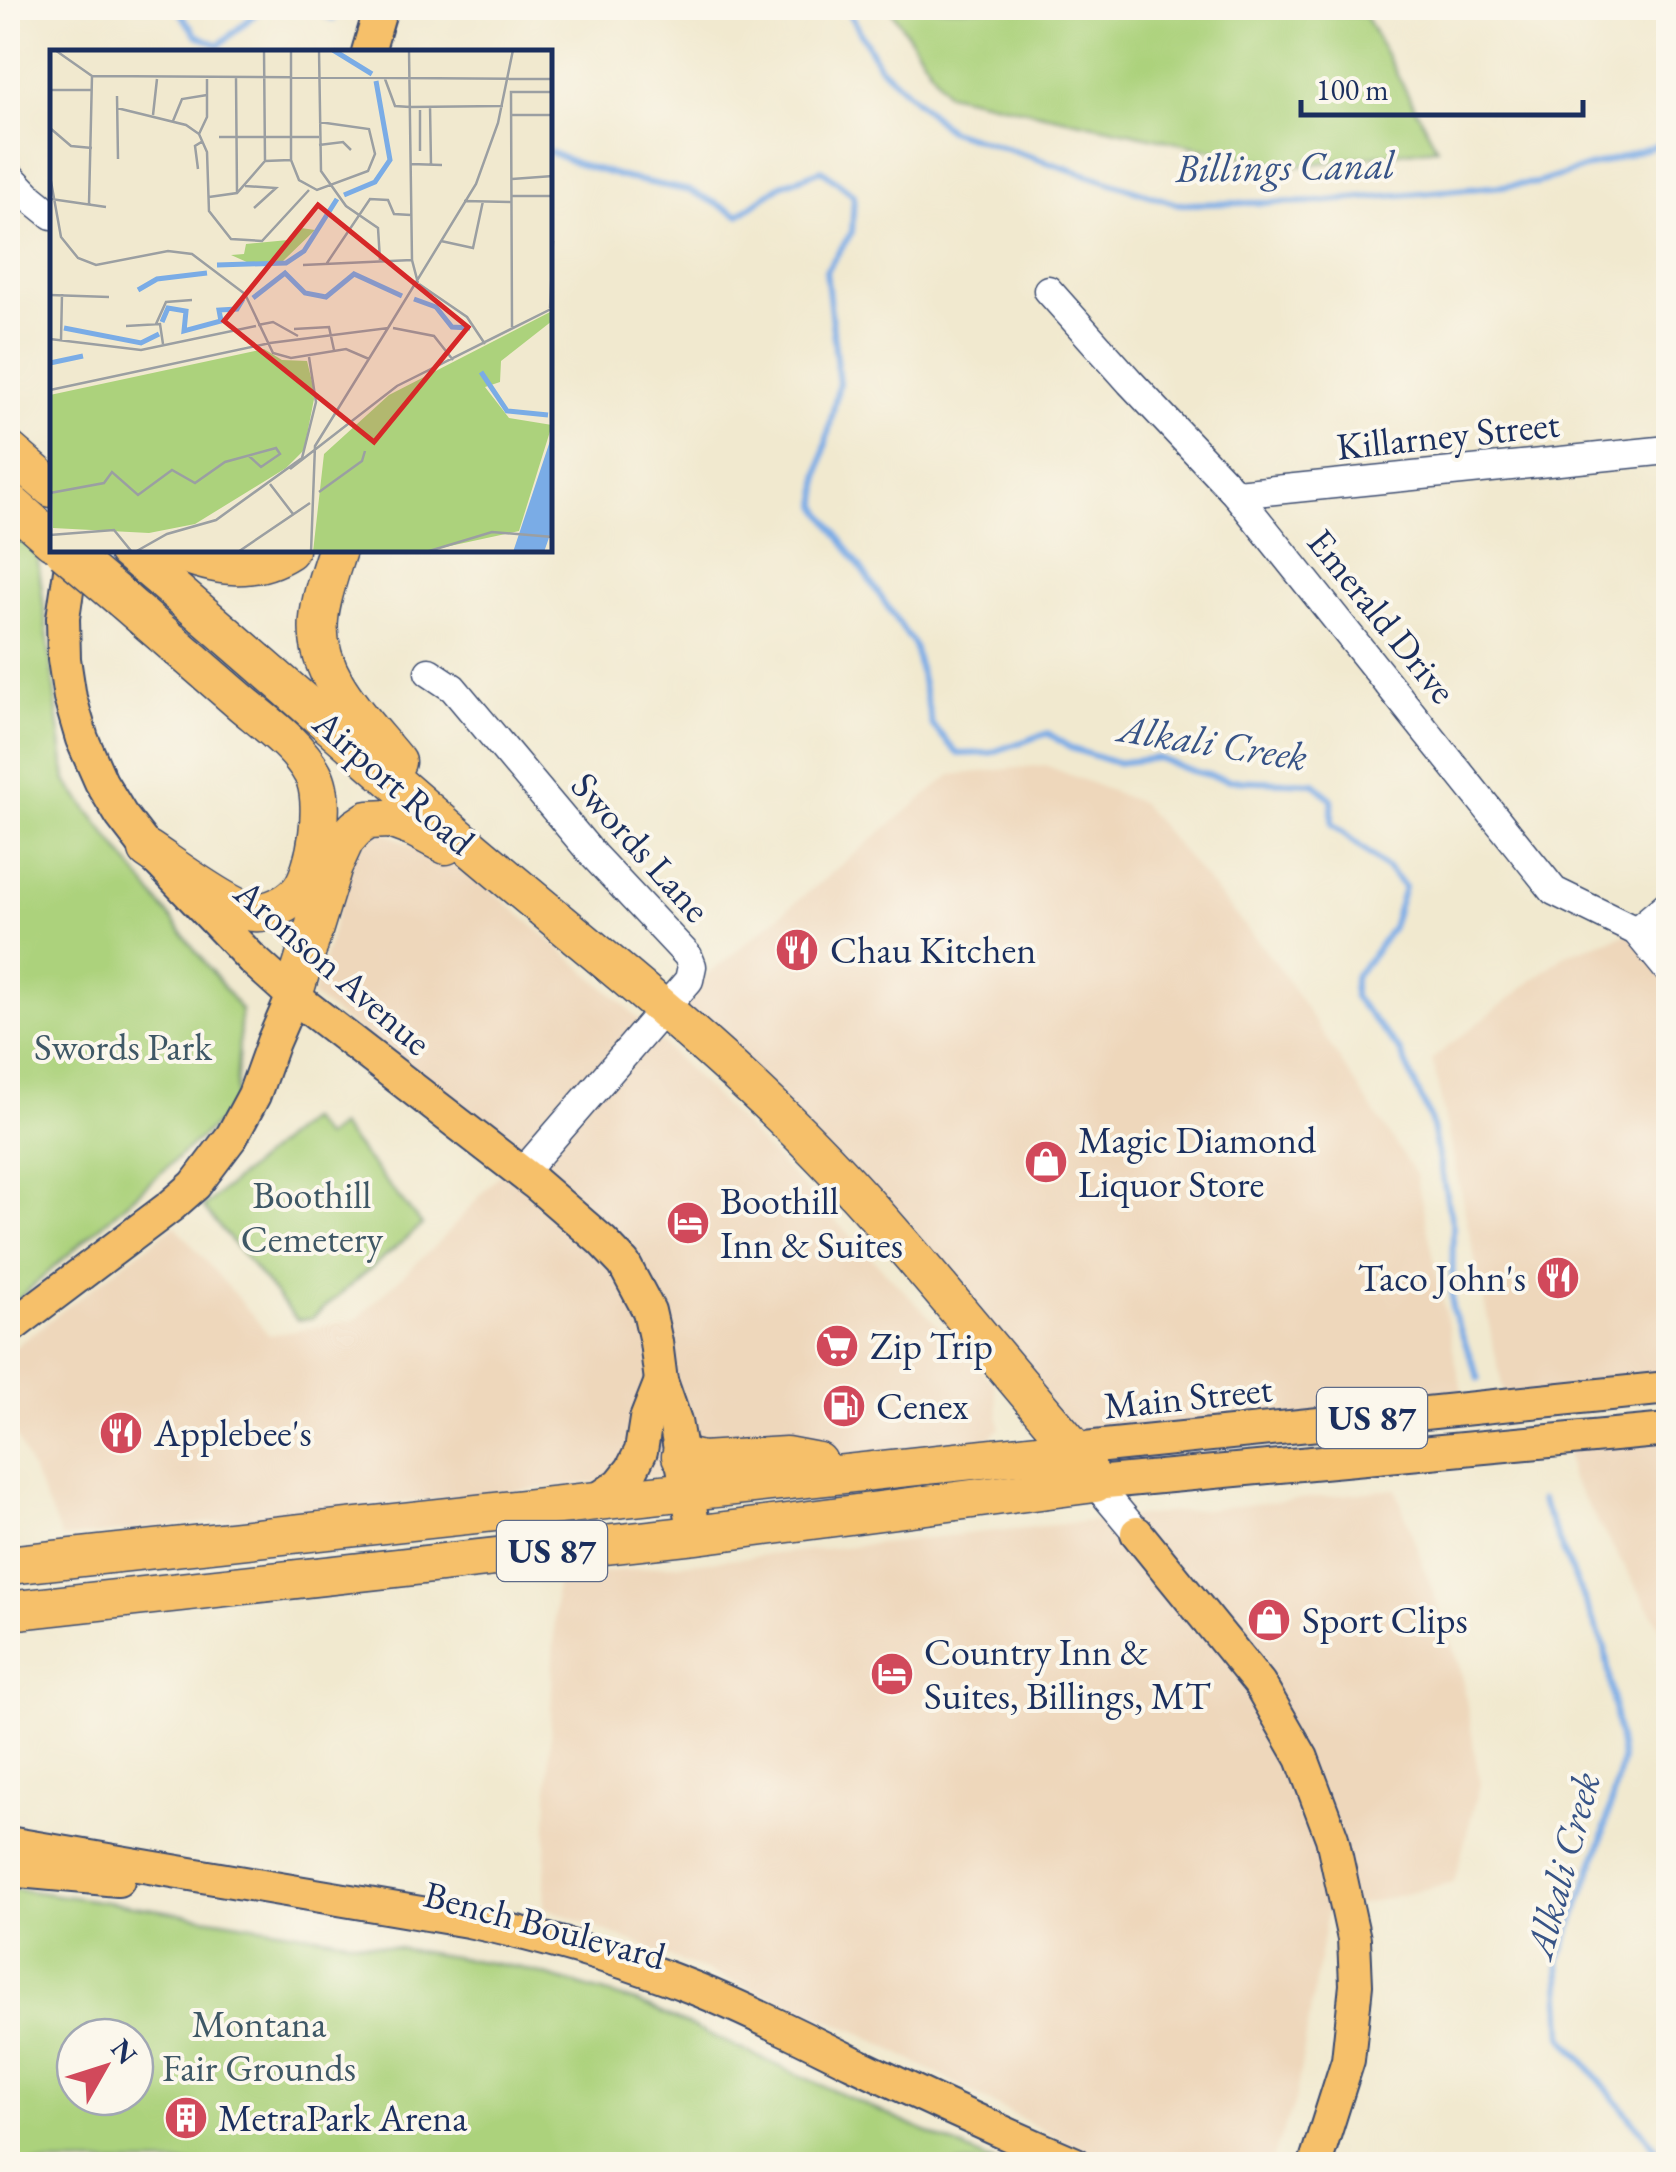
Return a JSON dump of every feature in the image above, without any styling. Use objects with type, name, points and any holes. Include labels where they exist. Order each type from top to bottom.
[{"type":"highway","points":[[8,450],[48,483]]},
{"type":"highway","points":[[66,552],[280,736],[315,777],[321,807],[315,849],[300,891],[266,912],[238,908],[148,850]]},
{"type":"highway","points":[[180,552],[210,563],[243,566],[262,564],[285,552]]},
{"type":"highway","points":[[336,552],[319,621],[321,652],[331,677],[451,831]]},
{"type":"highway","name":"Airport Road","points":[[131,554],[664,1011],[799,1133],[863,1199],[1074,1449]]},
{"type":"highway","points":[[293,996],[345,840],[368,820],[390,819],[414,828],[509,880]]},
{"type":"highway","points":[[1074,1449],[1095,1483]]},
{"type":"highway","name":"US 87","points":[[8,1565],[594,1502],[684,1474],[859,1472],[1074,1449]]},
{"type":"highway","name":"US 87","points":[[8,1611],[695,1535],[1095,1483]]},
{"type":"main road","points":[[369,50],[381,8]]},
{"type":"main road","name":"Aronson Avenue","points":[[73,552],[63,618],[70,698],[82,739],[121,814],[148,850],[252,959],[293,996],[522,1173],[624,1264],[649,1311],[661,1381],[675,1421],[695,1535]]},
{"type":"main road","points":[[148,850],[203,928],[257,988],[268,1013],[273,1042]]},
{"type":"main road","points":[[8,1329],[195,1184],[232,1136],[254,1094],[293,996]]},
{"type":"main road","name":"Aronson Avenue","points":[[594,1502],[632,1470],[661,1381]]},
{"type":"main road","name":"Main Street","points":[[1074,1449],[1668,1388]]},
{"type":"main road","name":"Main Street","points":[[1095,1483],[1668,1430]]},
{"type":"main road","points":[[1136,1534],[1259,1684],[1302,1758],[1332,1838],[1354,1939],[1356,1985],[1348,2060],[1315,2164]]},
{"type":"main road","points":[[8,1843],[468,1921],[580,1948],[725,2001],[967,2117],[1076,2164]]},
{"type":"main road","name":"Bench Boulevard","points":[[8,1870],[109,1879],[428,1932],[547,1960],[645,1989],[705,2012],[1031,2164]]},
{"type":"street","points":[[8,174],[50,212]]},
{"type":"street","name":"Emerald Drive","points":[[1048,290],[1236,494],[1554,891],[1636,931],[1668,970]]},
{"type":"street","name":"Killarney Street","points":[[1236,494],[1668,450]]},
{"type":"street","name":"Swords Lane","points":[[429,672],[453,688],[593,856],[688,956],[692,966],[689,980],[664,1011],[522,1173]]},
{"type":"street","points":[[1636,931],[1668,904]]},
{"type":"street","points":[[1095,1483],[1136,1534]]},
{"type":"shaded area","points":[[1045,765],[1141,803],[1275,962],[1416,1175],[1466,1409],[1075,1449],[663,1011],[951,775]]},
{"type":"shaded area","points":[[383,831],[481,881],[624,1004],[994,1383],[1000,1428],[984,1443],[62,1538],[8,1418],[8,1352],[175,1225],[269,1335],[355,1320],[440,1241],[519,1152],[312,996],[358,838]]},
{"type":"shaded area","points":[[1636,931],[1668,970],[1668,1387],[1506,1404],[1432,1059],[1566,954]]},
{"type":"shaded area","points":[[1668,1430],[1668,1640],[1570,1476],[1566,1439]]},
{"type":"shaded area","points":[[1396,1489],[1462,1674],[1480,1784],[1454,1882],[1327,1913],[1295,2102],[1270,2164],[1119,2164],[1068,2144],[863,2034],[544,1907],[556,1577]]},
{"type":"green space","points":[[890,8],[1222,8],[1238,13],[1365,16],[1437,148],[1290,167],[946,93]]},
{"type":"green space","name":"Swords Park","points":[[8,526],[37,552],[66,781],[241,1010],[235,1107],[8,1308]]},
{"type":"green space","name":"Boothill Cemetery","points":[[308,1119],[324,1138],[339,1126],[422,1225],[312,1318],[297,1320],[203,1207]]},
{"type":"green space","name":"Montana Fair Grounds","points":[[8,1888],[521,1968],[636,2002],[997,2164],[8,2164]]},
{"type":"waterway","name":"Alkali Creek","points":[[177,8],[196,35],[219,45],[259,11],[271,8]]},
{"type":"waterway","name":"Alkali Creek","points":[[313,8],[333,19]]},
{"type":"waterway","name":"Billings Canal","points":[[847,8],[879,66],[948,130],[1177,204],[1317,202],[1537,183],[1668,142]]},
{"type":"waterway","name":"Alkali Creek","points":[[552,153],[626,178],[691,191],[739,215],[781,185],[822,170],[854,195],[852,232],[826,271],[839,383],[819,475],[818,506],[914,645],[932,725],[958,754],[990,753],[1048,733],[1070,748],[1116,763],[1158,758],[1228,780],[1314,783],[1332,800],[1332,824],[1388,869],[1404,887],[1392,927],[1354,977],[1354,997],[1400,1051],[1430,1118],[1453,1227],[1452,1309],[1479,1379]]},
{"type":"waterway","name":"Alkali Creek","points":[[1541,1500],[1605,1648],[1622,1760],[1602,1839],[1559,1961],[1563,2036],[1668,2163]]},
{"type":"place","name":"Chau Kitchen","points":[[797,950]]},
{"type":"place","name":"Magic Diamond Liquor Store","points":[[1046,1162]]},
{"type":"place","name":"Boothill Inn & Suites","points":[[688,1223]]},
{"type":"place","name":"Taco John's","points":[[1558,1278]]},
{"type":"place","name":"Zip Trip","points":[[837,1346]]},
{"type":"place","name":"Cenex","points":[[844,1406]]},
{"type":"place","name":"Applebee's","points":[[121,1433]]},
{"type":"place","name":"Sport Clips","points":[[1269,1620]]},
{"type":"place","name":"Country Inn & Suites, Billings, MT","points":[[892,1674]]},
{"type":"place","name":"MetraPark Arena","points":[[186,2118]]}]
